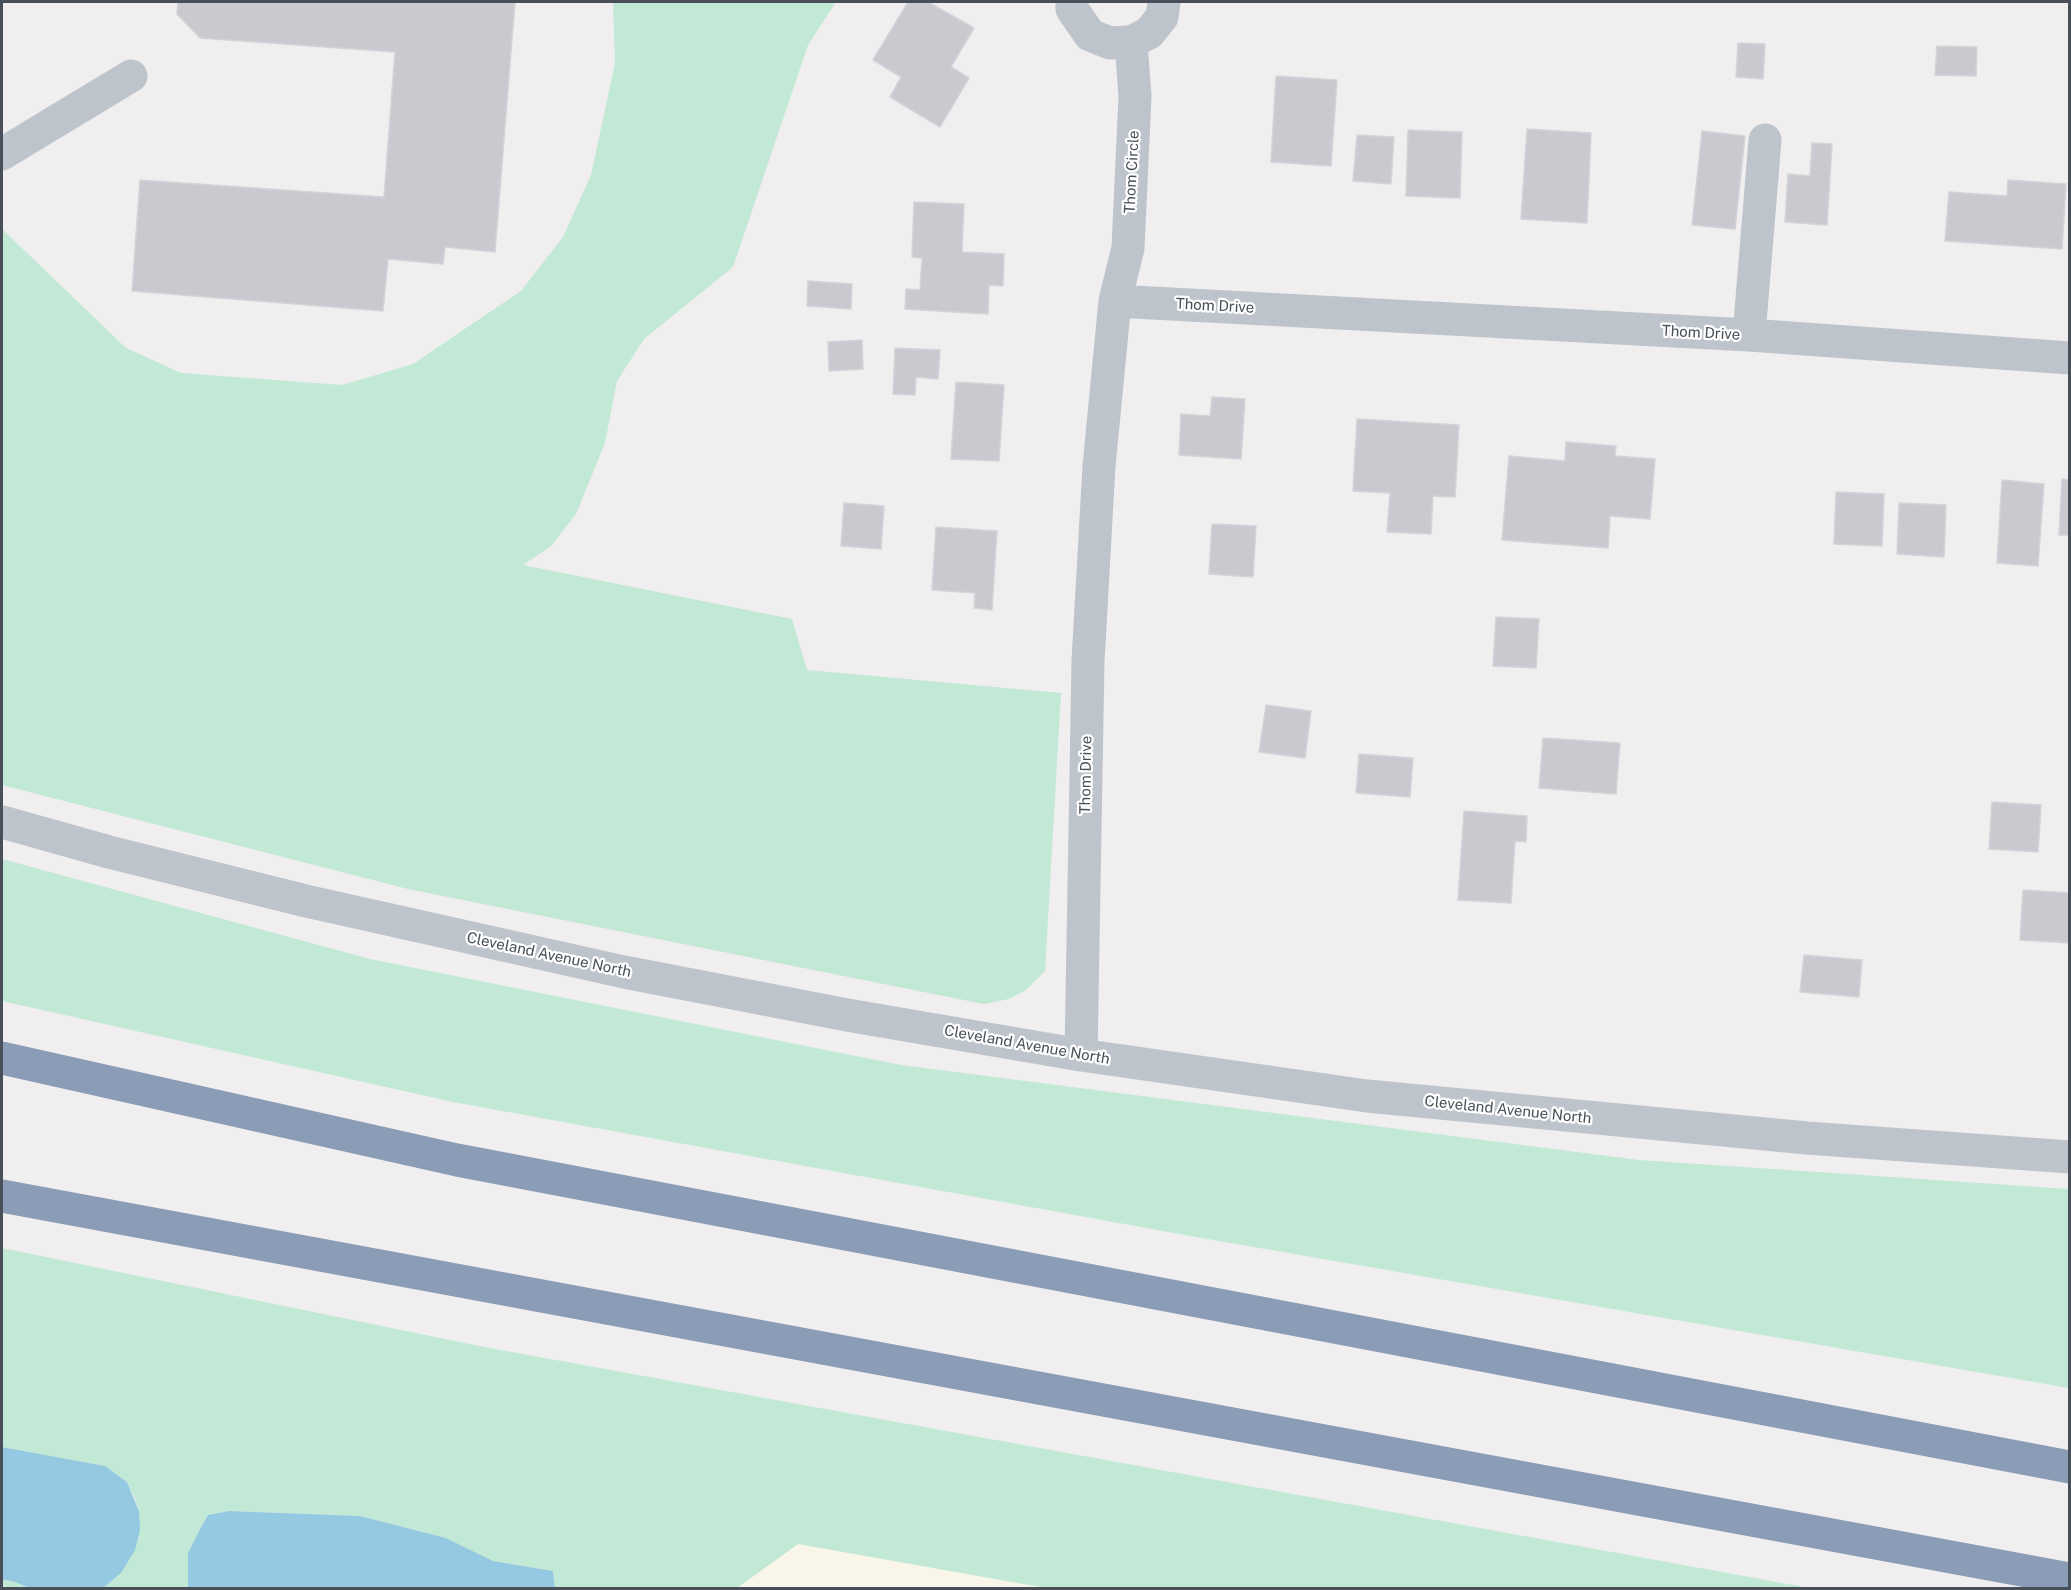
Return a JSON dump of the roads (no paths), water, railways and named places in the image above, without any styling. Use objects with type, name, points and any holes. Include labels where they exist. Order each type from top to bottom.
[{"type":"highway","points":[[2,1058],[457,1160],[2070,1467]]},
{"type":"highway","points":[[2,1196],[2070,1579]]},
{"type":"street","points":[[1072,2],[1072,9],[1090,35],[1110,44],[1131,42],[1149,33],[1162,17],[1164,2]]},
{"type":"street","name":"Thom Circle","points":[[1115,301],[1128,248],[1135,96],[1131,42]]},
{"type":"street","points":[[2,154],[131,76]]},
{"type":"street","points":[[1749,335],[1766,140]]},
{"type":"street","name":"Thom Drive","points":[[1081,1055],[1088,661],[1099,466],[1115,301],[1749,335],[2070,358]]},
{"type":"street","name":"Cleveland Avenue North","points":[[2,822],[109,852],[306,901],[624,972],[847,1015],[1081,1055],[1436,1103],[1796,1137],[2070,1157]]},
{"type":"water","points":[[2,1447],[105,1466],[127,1482],[139,1511],[140,1530],[135,1550],[121,1573],[103,1588],[30,1588],[2,1580]]},
{"type":"water","points":[[229,1511],[360,1516],[446,1538],[493,1561],[553,1571],[555,1588],[188,1588],[188,1553],[200,1529],[208,1515]]}]
